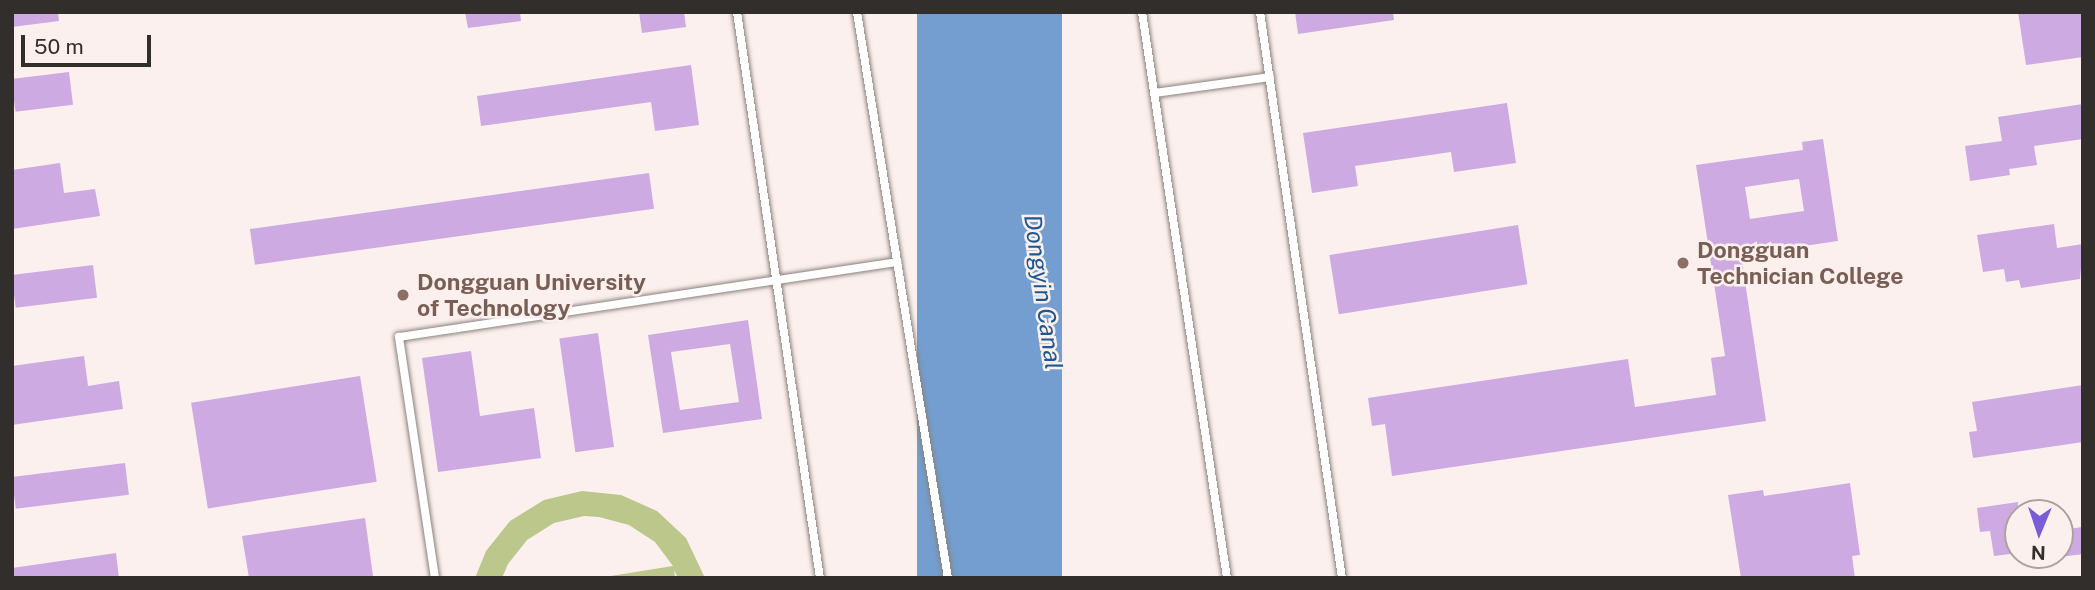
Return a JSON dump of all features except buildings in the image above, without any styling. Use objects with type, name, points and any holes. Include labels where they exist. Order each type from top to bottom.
[{"type":"lane","points":[[737,12],[820,578]]},
{"type":"lane","points":[[857,12],[948,578]]},
{"type":"lane","points":[[1142,12],[1227,578]]},
{"type":"lane","points":[[1260,12],[1342,578]]},
{"type":"lane","points":[[1154,93],[1270,77]]},
{"type":"lane","points":[[435,578],[398,337],[897,262]]},
{"type":"green space","points":[[582,491],[621,495],[657,511],[686,538],[705,578],[678,578],[674,570],[675,578],[598,578],[673,566],[655,542],[629,525],[584,516],[554,523],[527,540],[508,564],[502,578],[475,578],[486,551],[510,521],[544,500]]},
{"type":"water","name":"Dongyin Canal","points":[[917,12],[1062,12],[1062,578],[917,578]]},
{"type":"place","name":"Dongguan Technician College","points":[[1683,263]]},
{"type":"place","name":"Dongguan University of Technology","points":[[403,295]]}]
